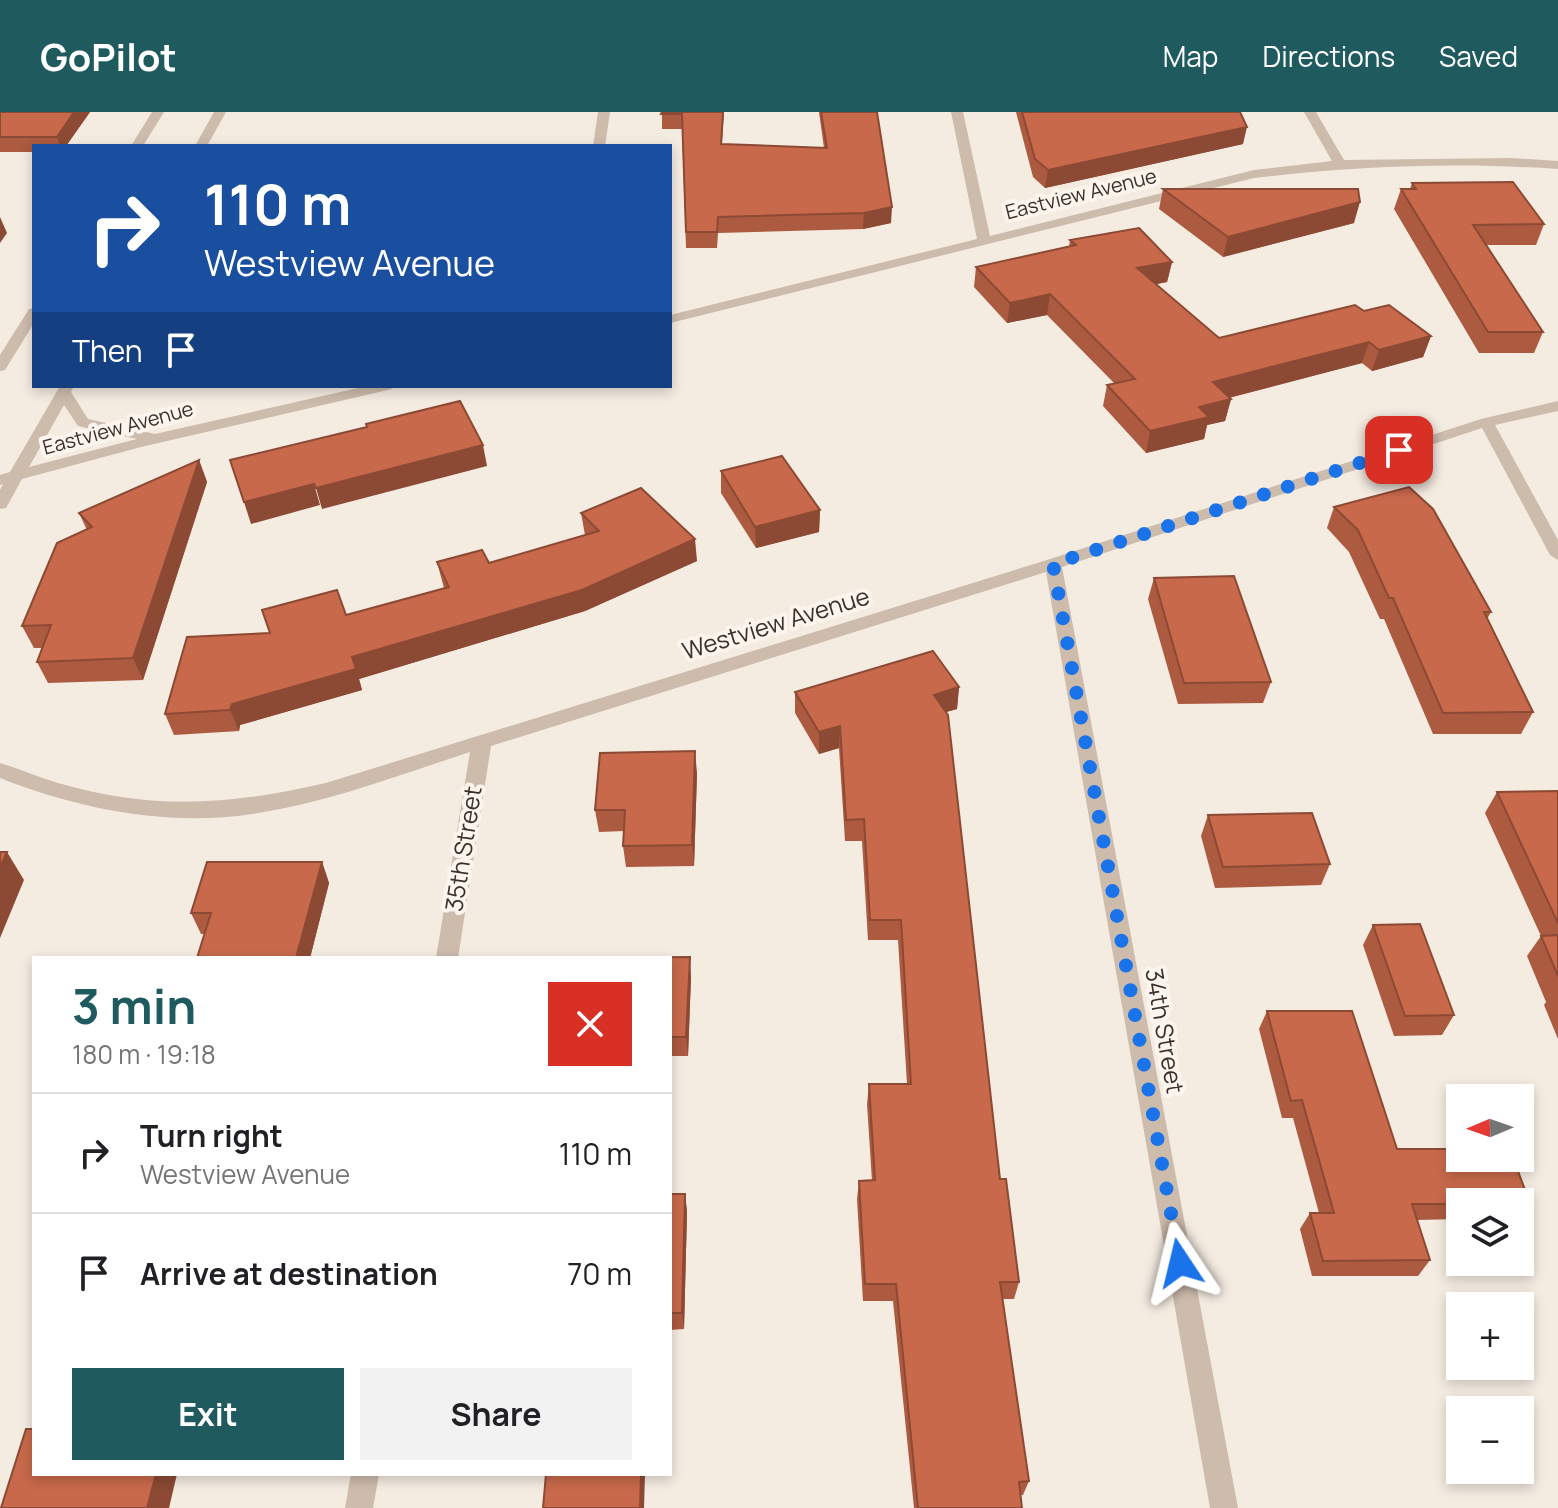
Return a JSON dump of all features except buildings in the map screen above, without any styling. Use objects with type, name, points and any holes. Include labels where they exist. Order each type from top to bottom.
[{"type":"street","points":[[138,144],[158,112]]},
{"type":"street","points":[[202,144],[220,112]]},
{"type":"street","points":[[599,144],[604,112]]},
{"type":"street","points":[[957,112],[984,240]]},
{"type":"street","points":[[1310,112],[1340,164]]},
{"type":"street","name":"Eastview Avenue","points":[[672,318],[1254,174],[1340,164],[1511,162],[1558,165]]},
{"type":"street","points":[[0,367],[32,315]]},
{"type":"street","name":"Eastview Avenue","points":[[8,478],[159,438],[378,388]]},
{"type":"street","points":[[0,504],[8,478],[65,389],[83,423],[159,438]]},
{"type":"street","name":"Westview Avenue","points":[[0,770],[25,781],[84,797],[154,810],[243,808],[326,790],[1053,564],[1486,422],[1558,406]]},
{"type":"street","points":[[1486,422],[1558,555]]},
{"type":"street","name":"34th Street","points":[[1053,564],[1224,1508]]},
{"type":"street","name":"35th Street","points":[[447,956],[482,740]]},
{"type":"street","points":[[359,1508],[365,1476]]},
{"type":"route","points":[[1180,1263],[1053,564],[1399,450]]}]
